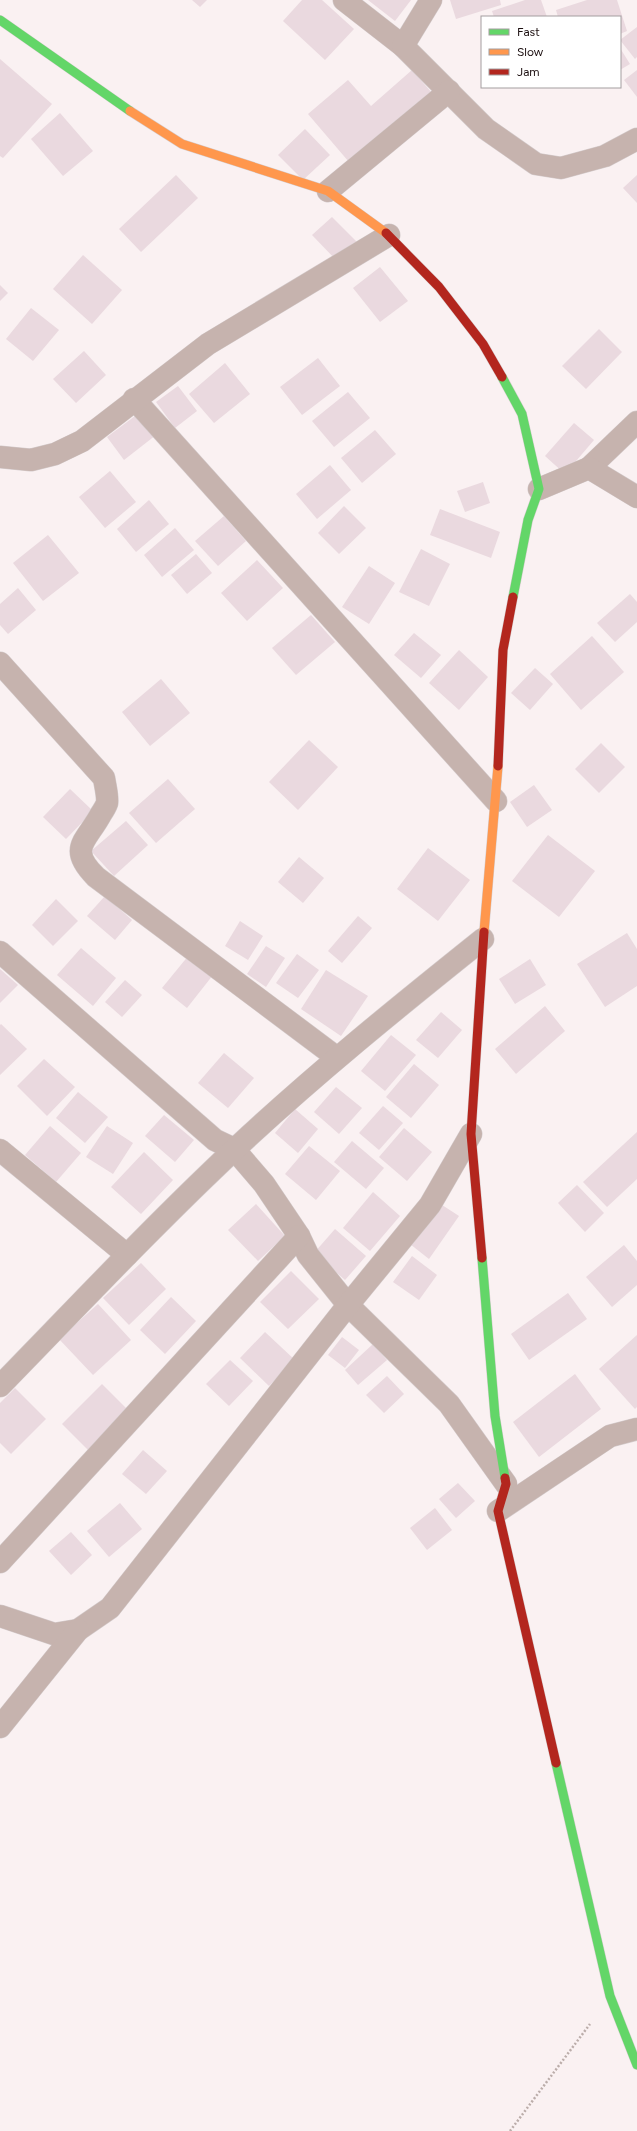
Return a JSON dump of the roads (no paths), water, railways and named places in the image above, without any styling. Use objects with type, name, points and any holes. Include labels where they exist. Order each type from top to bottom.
[{"type":"street","points":[[344,0],[403,46],[486,129],[536,164],[561,168],[605,156],[637,139]]},
{"type":"street","points":[[403,46],[431,0]]},
{"type":"street","points":[[0,20],[132,112],[182,144],[328,191],[389,235],[439,287],[483,344],[522,414],[539,489],[528,520],[503,650],[496,801],[483,939],[471,1134],[496,1416],[506,1484],[498,1511],[610,1996],[637,2065]]},
{"type":"street","points":[[328,191],[449,91]]},
{"type":"street","points":[[0,457],[31,460],[55,454],[82,441],[134,399],[208,344],[389,235]]},
{"type":"street","points":[[134,399],[496,801]]},
{"type":"street","points":[[539,489],[589,468],[637,422]]},
{"type":"street","points":[[589,468],[637,497]]},
{"type":"street","points":[[0,663],[104,778],[107,803],[97,822],[81,844],[82,860],[88,868],[103,882],[336,1057]]},
{"type":"street","points":[[0,1386],[127,1255],[234,1149],[336,1057],[483,939]]},
{"type":"street","points":[[0,952],[215,1140],[234,1149],[264,1184],[299,1236],[308,1255],[348,1305],[448,1404],[506,1484]]},
{"type":"street","points":[[0,1727],[78,1630],[110,1608],[348,1305],[430,1205],[471,1134]]},
{"type":"street","points":[[0,1150],[127,1255]]},
{"type":"street","points":[[0,1562],[299,1236]]},
{"type":"street","points":[[498,1511],[610,1436],[637,1429]]},
{"type":"street","points":[[0,1616],[54,1634],[78,1630]]}]
